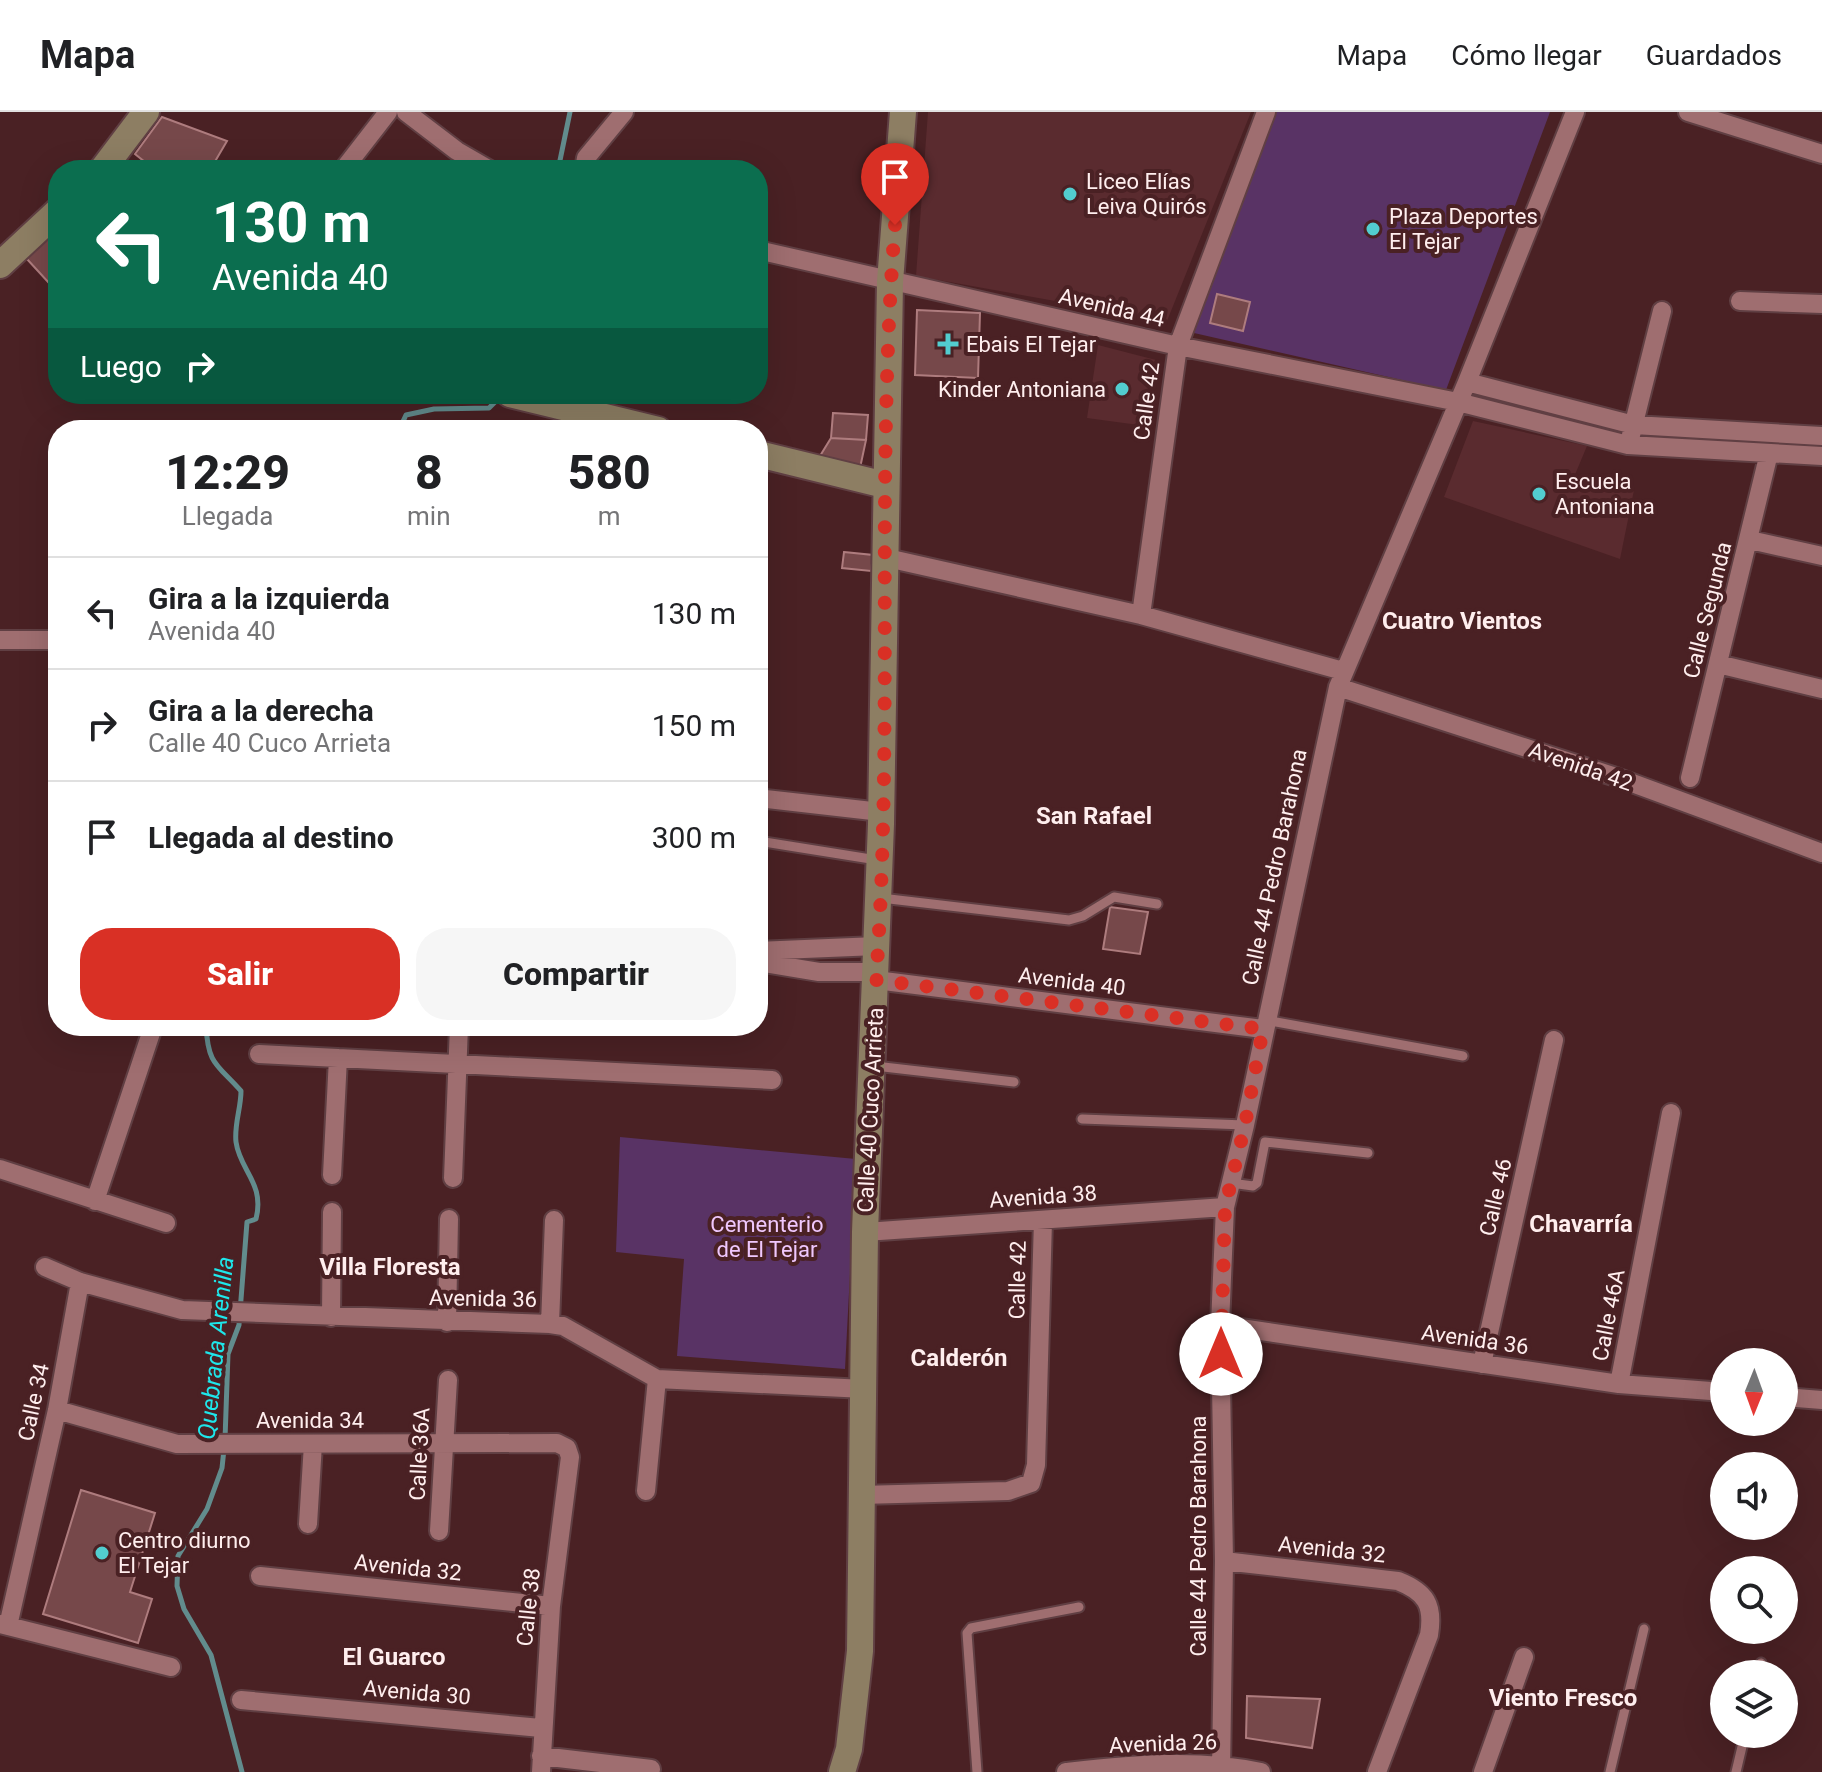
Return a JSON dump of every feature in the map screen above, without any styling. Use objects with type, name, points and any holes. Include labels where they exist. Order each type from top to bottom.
[{"type":"main road","points":[[111,160],[146,112]]},
{"type":"main road","name":"Calle 40 Cuco Arrieta","points":[[842,1772],[849,1749],[860,1651],[865,1232],[880,860],[890,282],[903,112]]},
{"type":"main road","points":[[0,265],[48,220]]},
{"type":"main road","points":[[551,404],[617,420]]},
{"type":"main road","points":[[768,456],[885,485]]},
{"type":"street","points":[[351,160],[388,112]]},
{"type":"street","points":[[406,112],[473,160]]},
{"type":"street","points":[[586,160],[624,112]]},
{"type":"street","name":"Calle 42","points":[[1141,615],[1178,346],[1266,112]]},
{"type":"street","name":"Calle 44 Pedro Barahona","points":[[1221,1768],[1224,1561],[1220,1325],[1225,1207],[1245,1125],[1264,1024],[1340,679],[1467,382],[1575,112]]},
{"type":"street","points":[[1688,112],[1822,154]]},
{"type":"street","name":"Avenida 44","points":[[768,252],[1178,346],[1458,402],[1628,445],[1822,456]]},
{"type":"street","points":[[1740,301],[1822,304]]},
{"type":"street","points":[[1628,445],[1662,311]]},
{"type":"street","points":[[1467,382],[1634,425],[1822,436]]},
{"type":"street","name":"Calle Segunda","points":[[1690,778],[1769,453]]},
{"type":"street","points":[[1750,540],[1822,556]]},
{"type":"street","name":"Avenida 42","points":[[887,558],[1141,615],[1340,679],[1822,853]]},
{"type":"street","points":[[0,640],[48,640]]},
{"type":"street","points":[[1718,664],[1822,689]]},
{"type":"street","points":[[768,799],[881,812]]},
{"type":"street","points":[[768,952],[877,966]]},
{"type":"street","points":[[768,964],[819,972],[877,966]]},
{"type":"street","name":"Avenida 40","points":[[877,966],[1264,1024]]},
{"type":"street","points":[[95,1201],[150,1036]]},
{"type":"street","points":[[453,1178],[458,1036]]},
{"type":"street","name":"Calle 46","points":[[1482,1364],[1554,1040]]},
{"type":"street","points":[[259,1054],[772,1080]]},
{"type":"street","points":[[332,1175],[338,1058]]},
{"type":"street","name":"Calle 46A","points":[[1619,1384],[1671,1113]]},
{"type":"street","points":[[0,1169],[166,1223]]},
{"type":"street","name":"Avenida 38","points":[[865,1232],[1225,1207]]},
{"type":"street","points":[[331,1317],[332,1212]]},
{"type":"street","points":[[447,1322],[449,1219]]},
{"type":"street","points":[[550,1324],[554,1220]]},
{"type":"street","name":"Calle 42","points":[[861,1495],[1008,1491],[1031,1483],[1036,1465],[1043,1220]]},
{"type":"street","name":"Avenida 36","points":[[45,1267],[80,1282],[182,1310],[550,1324],[563,1326],[657,1379],[865,1389]]},
{"type":"street","name":"Calle 34","points":[[4,1625],[57,1410],[80,1282]]},
{"type":"street","name":"Avenida 36","points":[[1220,1325],[1619,1384],[1710,1391]]},
{"type":"street","points":[[646,1491],[657,1379]]},
{"type":"street","name":"Calle 36A","points":[[439,1531],[448,1380]]},
{"type":"street","points":[[1798,1398],[1822,1400]]},
{"type":"street","name":"Avenida 34","points":[[57,1410],[177,1444],[557,1443],[567,1448]]},
{"type":"street","points":[[308,1524],[313,1444]]},
{"type":"street","name":"Calle 38","points":[[541,1764],[551,1606],[570,1457],[567,1448]]},
{"type":"street","name":"Avenida 32","points":[[1224,1561],[1398,1581],[1418,1589],[1428,1600],[1432,1616],[1429,1635],[1377,1772]]},
{"type":"street","name":"Avenida 32","points":[[260,1576],[551,1606]]},
{"type":"street","points":[[4,1625],[171,1667]]},
{"type":"street","points":[[1483,1772],[1524,1657]]},
{"type":"street","name":"Avenida 30","points":[[241,1700],[541,1728]]},
{"type":"street","name":"Avenida 26","points":[[1066,1772],[1155,1763],[1261,1772]]},
{"type":"street","points":[[541,1764],[651,1769]]},
{"type":"lane","points":[[768,843],[880,860]]},
{"type":"lane","points":[[878,898],[1069,920],[1083,916],[1114,897],[1157,904]]},
{"type":"lane","points":[[1264,1024],[1463,1056]]},
{"type":"lane","points":[[872,1066],[1014,1082]]},
{"type":"lane","points":[[1082,1119],[1245,1125]]},
{"type":"lane","points":[[1231,1183],[1253,1186],[1257,1183],[1265,1142],[1368,1153]]},
{"type":"lane","points":[[977,1772],[967,1633],[971,1628],[1079,1607]]},
{"type":"lane","points":[[1610,1772],[1644,1629]]},
{"type":"lane","points":[[1736,1772],[1742,1748]]},
{"type":"shaded area","name":"Liceo Elías Leiva Quirós","points":[[928,112],[1251,112],[1167,321],[916,276]]},
{"type":"shaded area","name":"Kinder Antoniana","points":[[1098,345],[1156,360],[1146,426],[1087,418]]},
{"type":"shaded area","name":"Escuela Antoniana","points":[[1473,421],[1587,446],[1574,477],[1634,490],[1620,559],[1444,497]]},
{"type":"green space","name":"Plaza Deportes El Tejar","points":[[1274,112],[1550,112],[1446,390],[1194,333]]},
{"type":"green space","name":"Cementerio de El Tejar","points":[[620,1137],[856,1159],[845,1369],[677,1356],[684,1259],[616,1252]]},
{"type":"building","points":[[162,117],[227,141],[216,160],[142,160],[135,154]]},
{"type":"building","points":[[48,236],[48,282],[26,258]]},
{"type":"building","points":[[1217,294],[1250,302],[1243,331],[1210,323]]},
{"type":"building","name":"Ebais El Tejar","points":[[917,310],[980,313],[978,378],[915,375]]},
{"type":"building","points":[[833,413],[868,415],[866,440],[831,438]]},
{"type":"building","points":[[831,438],[866,440],[860,468],[820,456]]},
{"type":"building","points":[[844,552],[873,555],[871,571],[842,568]]},
{"type":"building","points":[[1110,907],[1148,912],[1140,954],[1103,949]]},
{"type":"building","name":"Centro diurno El Tejar","points":[[81,1490],[155,1513],[130,1592],[152,1599],[138,1643],[43,1614]]},
{"type":"building","points":[[1247,1696],[1320,1699],[1312,1748],[1246,1738]]},
{"type":"waterway","name":"Quebrada Arenilla","points":[[560,160],[570,112]]},
{"type":"waterway","name":"Quebrada Arenilla","points":[[404,420],[406,415],[434,409],[489,408],[493,404]]},
{"type":"waterway","name":"Quebrada Arenilla","points":[[207,1036],[212,1057],[241,1091],[236,1142],[255,1186],[258,1207],[256,1219],[247,1222],[239,1325],[228,1354],[225,1439]]},
{"type":"waterway","name":"Quebrada Arenilla","points":[[224,1449],[222,1468],[207,1509],[178,1556],[177,1586],[184,1609],[211,1655],[242,1772]]},
{"type":"place","name":"Liceo Elías Leiva Quirós","points":[[1070,194]]},
{"type":"place","name":"Plaza Deportes El Tejar","points":[[1373,229]]},
{"type":"place","name":"Ebais El Tejar","points":[[948,344]]},
{"type":"place","name":"Kinder Antoniana","points":[[1122,389]]},
{"type":"place","name":"Escuela Antoniana","points":[[1539,494]]},
{"type":"place","name":"Centro diurno El Tejar","points":[[102,1553]]},
{"type":"district","name":"Cuatro Vientos","points":[[1462,621]]},
{"type":"district","name":"San Rafael","points":[[1094,816]]},
{"type":"district","name":"Chavarría","points":[[1581,1224]]},
{"type":"district","name":"Villa Floresta","points":[[390,1267]]},
{"type":"district","name":"Calderón","points":[[959,1358]]},
{"type":"district","name":"El Guarco","points":[[394,1657]]},
{"type":"district","name":"Viento Fresco","points":[[1563,1698]]},
{"type":"route","points":[[895,225],[890,282],[885,485],[887,558],[876,980],[1263,1029],[1245,1125],[1225,1207],[1221,1354]]}]
